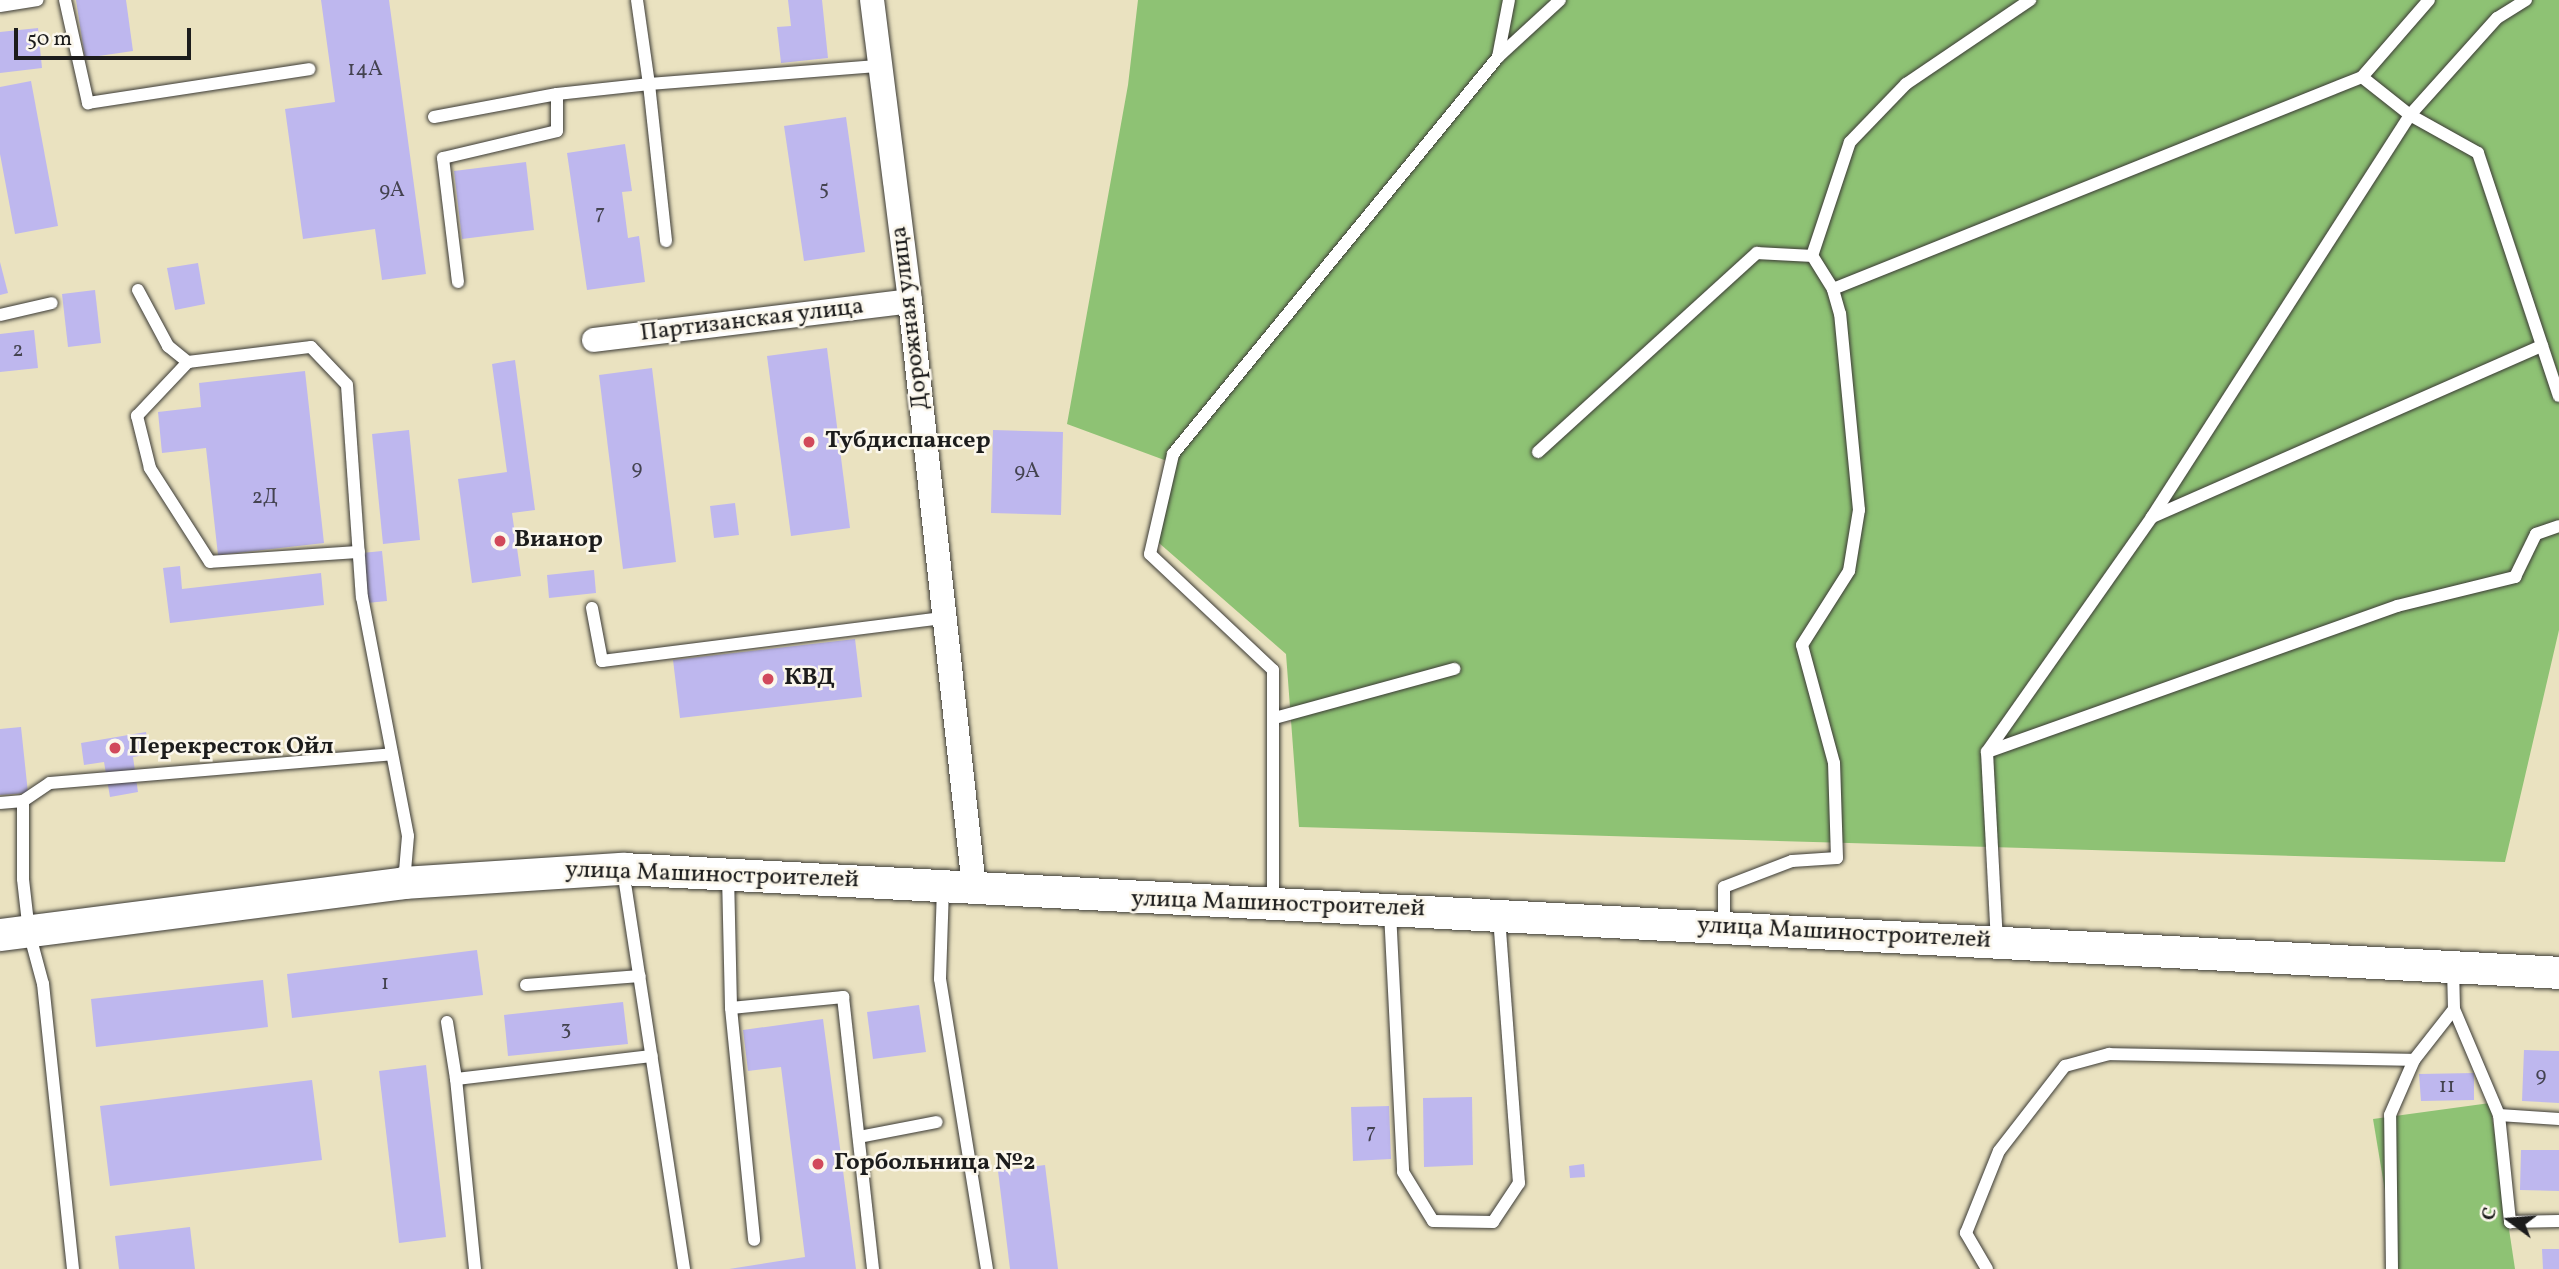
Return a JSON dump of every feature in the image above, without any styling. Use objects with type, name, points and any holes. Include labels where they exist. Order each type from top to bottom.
[{"type":"street","name":"Дорожная улица","points":[[872,0],[911,301],[974,887]]},
{"type":"street","name":"Партизанская улица","points":[[594,340],[911,301]]},
{"type":"street","name":"улица Машиностроителей","points":[[15,933],[404,883],[623,869],[974,887],[1129,899],[1390,908],[2559,973]]},
{"type":"lane","points":[[0,6],[38,0]]},
{"type":"lane","points":[[65,0],[89,103],[309,69]]},
{"type":"lane","points":[[637,0],[666,241]]},
{"type":"lane","points":[[1498,57],[1509,0]]},
{"type":"lane","points":[[1273,902],[1273,670],[1150,554],[1172,454],[1498,57],[1560,0]]},
{"type":"lane","points":[[1812,256],[1850,142],[1906,84],[2030,0]]},
{"type":"lane","points":[[1833,289],[2362,77],[2429,0]]},
{"type":"lane","points":[[1997,942],[1987,752],[2152,517],[2410,115],[2497,18],[2526,0]]},
{"type":"lane","points":[[434,117],[557,94],[880,66]]},
{"type":"lane","points":[[2362,77],[2410,115],[2478,153],[2559,396]]},
{"type":"lane","points":[[458,282],[443,158],[557,131],[557,94]]},
{"type":"lane","points":[[1538,452],[1758,253],[1812,256]]},
{"type":"lane","points":[[1724,928],[1724,887],[1792,861],[1837,858],[1834,763],[1802,645],[1849,571],[1859,510],[1840,314],[1833,289],[1812,256]]},
{"type":"lane","points":[[138,290],[168,346],[188,362]]},
{"type":"lane","points":[[0,315],[52,303]]},
{"type":"lane","points":[[2152,517],[2542,346]]},
{"type":"lane","points":[[359,552],[210,562],[150,468],[137,416],[188,362],[311,347],[347,385],[359,552],[362,597],[408,836],[404,883]]},
{"type":"lane","points":[[1987,752],[2397,606],[2515,577],[2536,534],[2559,526]]},
{"type":"lane","points":[[592,608],[602,662],[944,618]]},
{"type":"lane","points":[[1275,718],[1454,669]]},
{"type":"lane","points":[[0,803],[23,801],[50,783],[392,754]]},
{"type":"lane","points":[[23,801],[15,933],[43,984],[73,1269]]},
{"type":"lane","points":[[623,869],[684,1269]]},
{"type":"lane","points":[[728,874],[731,1008],[754,1240]]},
{"type":"lane","points":[[943,887],[940,979],[987,1269]]},
{"type":"lane","points":[[1390,908],[1403,1172],[1433,1221],[1493,1222],[1519,1183],[1499,915]]},
{"type":"lane","points":[[2453,968],[2454,1009],[2498,1115],[2510,1222],[2559,1221]]},
{"type":"lane","points":[[526,985],[640,976]]},
{"type":"lane","points":[[731,1008],[843,997],[873,1269]]},
{"type":"lane","points":[[2392,1269],[2390,1115],[2414,1060],[2454,1009]]},
{"type":"lane","points":[[447,1022],[456,1079],[475,1269]]},
{"type":"lane","points":[[1987,1269],[1966,1233],[1999,1151],[2065,1066],[2109,1054],[2414,1060]]},
{"type":"lane","points":[[456,1079],[652,1056]]},
{"type":"lane","points":[[2498,1115],[2559,1119]]},
{"type":"lane","points":[[859,1138],[937,1122]]},
{"type":"green space","points":[[1138,0],[2559,0],[2559,630],[2505,862],[1299,827],[1286,654],[1151,536],[1167,461],[1067,424],[1128,85]]},
{"type":"green space","points":[[2490,1103],[2515,1269],[2398,1269],[2373,1119]]},
{"type":"building","points":[[76,0],[126,0],[133,51],[85,58]]},
{"type":"building","points":[[321,0],[389,0],[426,274],[382,280],[375,229],[303,239],[285,109],[335,102]]},
{"type":"building","points":[[788,0],[822,0],[828,58],[781,63],[777,27],[791,26]]},
{"type":"building","points":[[38,28],[42,68],[0,73],[0,32]]},
{"type":"building","points":[[31,81],[58,226],[15,234],[0,154],[0,87]]},
{"type":"building","points":[[846,117],[865,252],[804,261],[784,126]]},
{"type":"building","points":[[625,144],[632,191],[622,192],[628,238],[639,236],[645,282],[587,290],[567,153]]},
{"type":"building","points":[[526,162],[534,230],[462,239],[454,171]]},
{"type":"building","points":[[0,262],[8,293],[0,295]]},
{"type":"building","points":[[198,263],[205,304],[175,310],[167,268]]},
{"type":"building","points":[[95,290],[101,343],[68,347],[62,294]]},
{"type":"building","points":[[34,330],[38,368],[0,372],[0,334]]},
{"type":"building","name":"Тубдиспансер","points":[[827,348],[850,528],[791,536],[767,356]]},
{"type":"building","points":[[515,360],[535,510],[512,513],[521,576],[472,583],[458,479],[507,472],[492,364]]},
{"type":"building","points":[[652,368],[676,562],[623,569],[599,375]]},
{"type":"building","points":[[305,371],[324,543],[218,555],[206,448],[162,453],[158,412],[201,407],[199,383]]},
{"type":"building","points":[[409,430],[420,540],[383,544],[372,434]]},
{"type":"building","points":[[993,430],[1063,432],[1061,515],[991,513]]},
{"type":"building","points":[[735,503],[739,535],[714,538],[710,506]]},
{"type":"building","points":[[382,551],[387,601],[367,603],[362,553]]},
{"type":"building","points":[[180,566],[182,589],[321,573],[324,605],[170,623],[163,568]]},
{"type":"building","points":[[594,570],[596,593],[549,598],[547,575]]},
{"type":"building","name":"КВД","points":[[855,639],[862,697],[680,718],[673,660]]},
{"type":"building","points":[[21,727],[28,793],[0,795],[0,729]]},
{"type":"building","points":[[146,732],[150,754],[133,757],[138,792],[110,797],[104,762],[84,765],[81,743]]},
{"type":"building","points":[[477,950],[483,995],[292,1018],[287,974]]},
{"type":"building","points":[[263,980],[268,1027],[96,1047],[91,999]]},
{"type":"building","points":[[623,1002],[628,1044],[508,1056],[504,1015]]},
{"type":"building","points":[[919,1005],[926,1052],[873,1059],[867,1012]]},
{"type":"building","name":"Горбольница №2","points":[[823,1019],[856,1269],[729,1269],[805,1257],[781,1067],[748,1071],[743,1030]]},
{"type":"building","points":[[2524,1050],[2559,1051],[2559,1103],[2522,1101]]},
{"type":"building","points":[[426,1065],[446,1237],[399,1243],[379,1071]]},
{"type":"building","points":[[2474,1073],[2474,1100],[2421,1101],[2419,1074]]},
{"type":"building","points":[[312,1080],[322,1160],[110,1186],[100,1106]]},
{"type":"building","points":[[1472,1097],[1473,1165],[1424,1167],[1423,1098]]},
{"type":"building","points":[[1389,1106],[1391,1159],[1353,1161],[1351,1107]]},
{"type":"building","points":[[2521,1150],[2559,1150],[2559,1191],[2520,1190]]},
{"type":"building","points":[[1584,1164],[1585,1177],[1570,1178],[1569,1166]]},
{"type":"building","points":[[1045,1165],[1058,1269],[1010,1269],[998,1171]]},
{"type":"building","points":[[190,1227],[195,1269],[119,1269],[115,1236]]},
{"type":"building","points":[[2542,1249],[2559,1249],[2559,1269],[2543,1269]]},
{"type":"place","name":"Тубдиспансер","points":[[809,442]]},
{"type":"place","name":"Вианор","points":[[500,541]]},
{"type":"place","name":"КВД","points":[[768,679]]},
{"type":"place","name":"Перекресток Ойл","points":[[115,748]]},
{"type":"place","name":"Горбольница №2","points":[[818,1164]]}]
